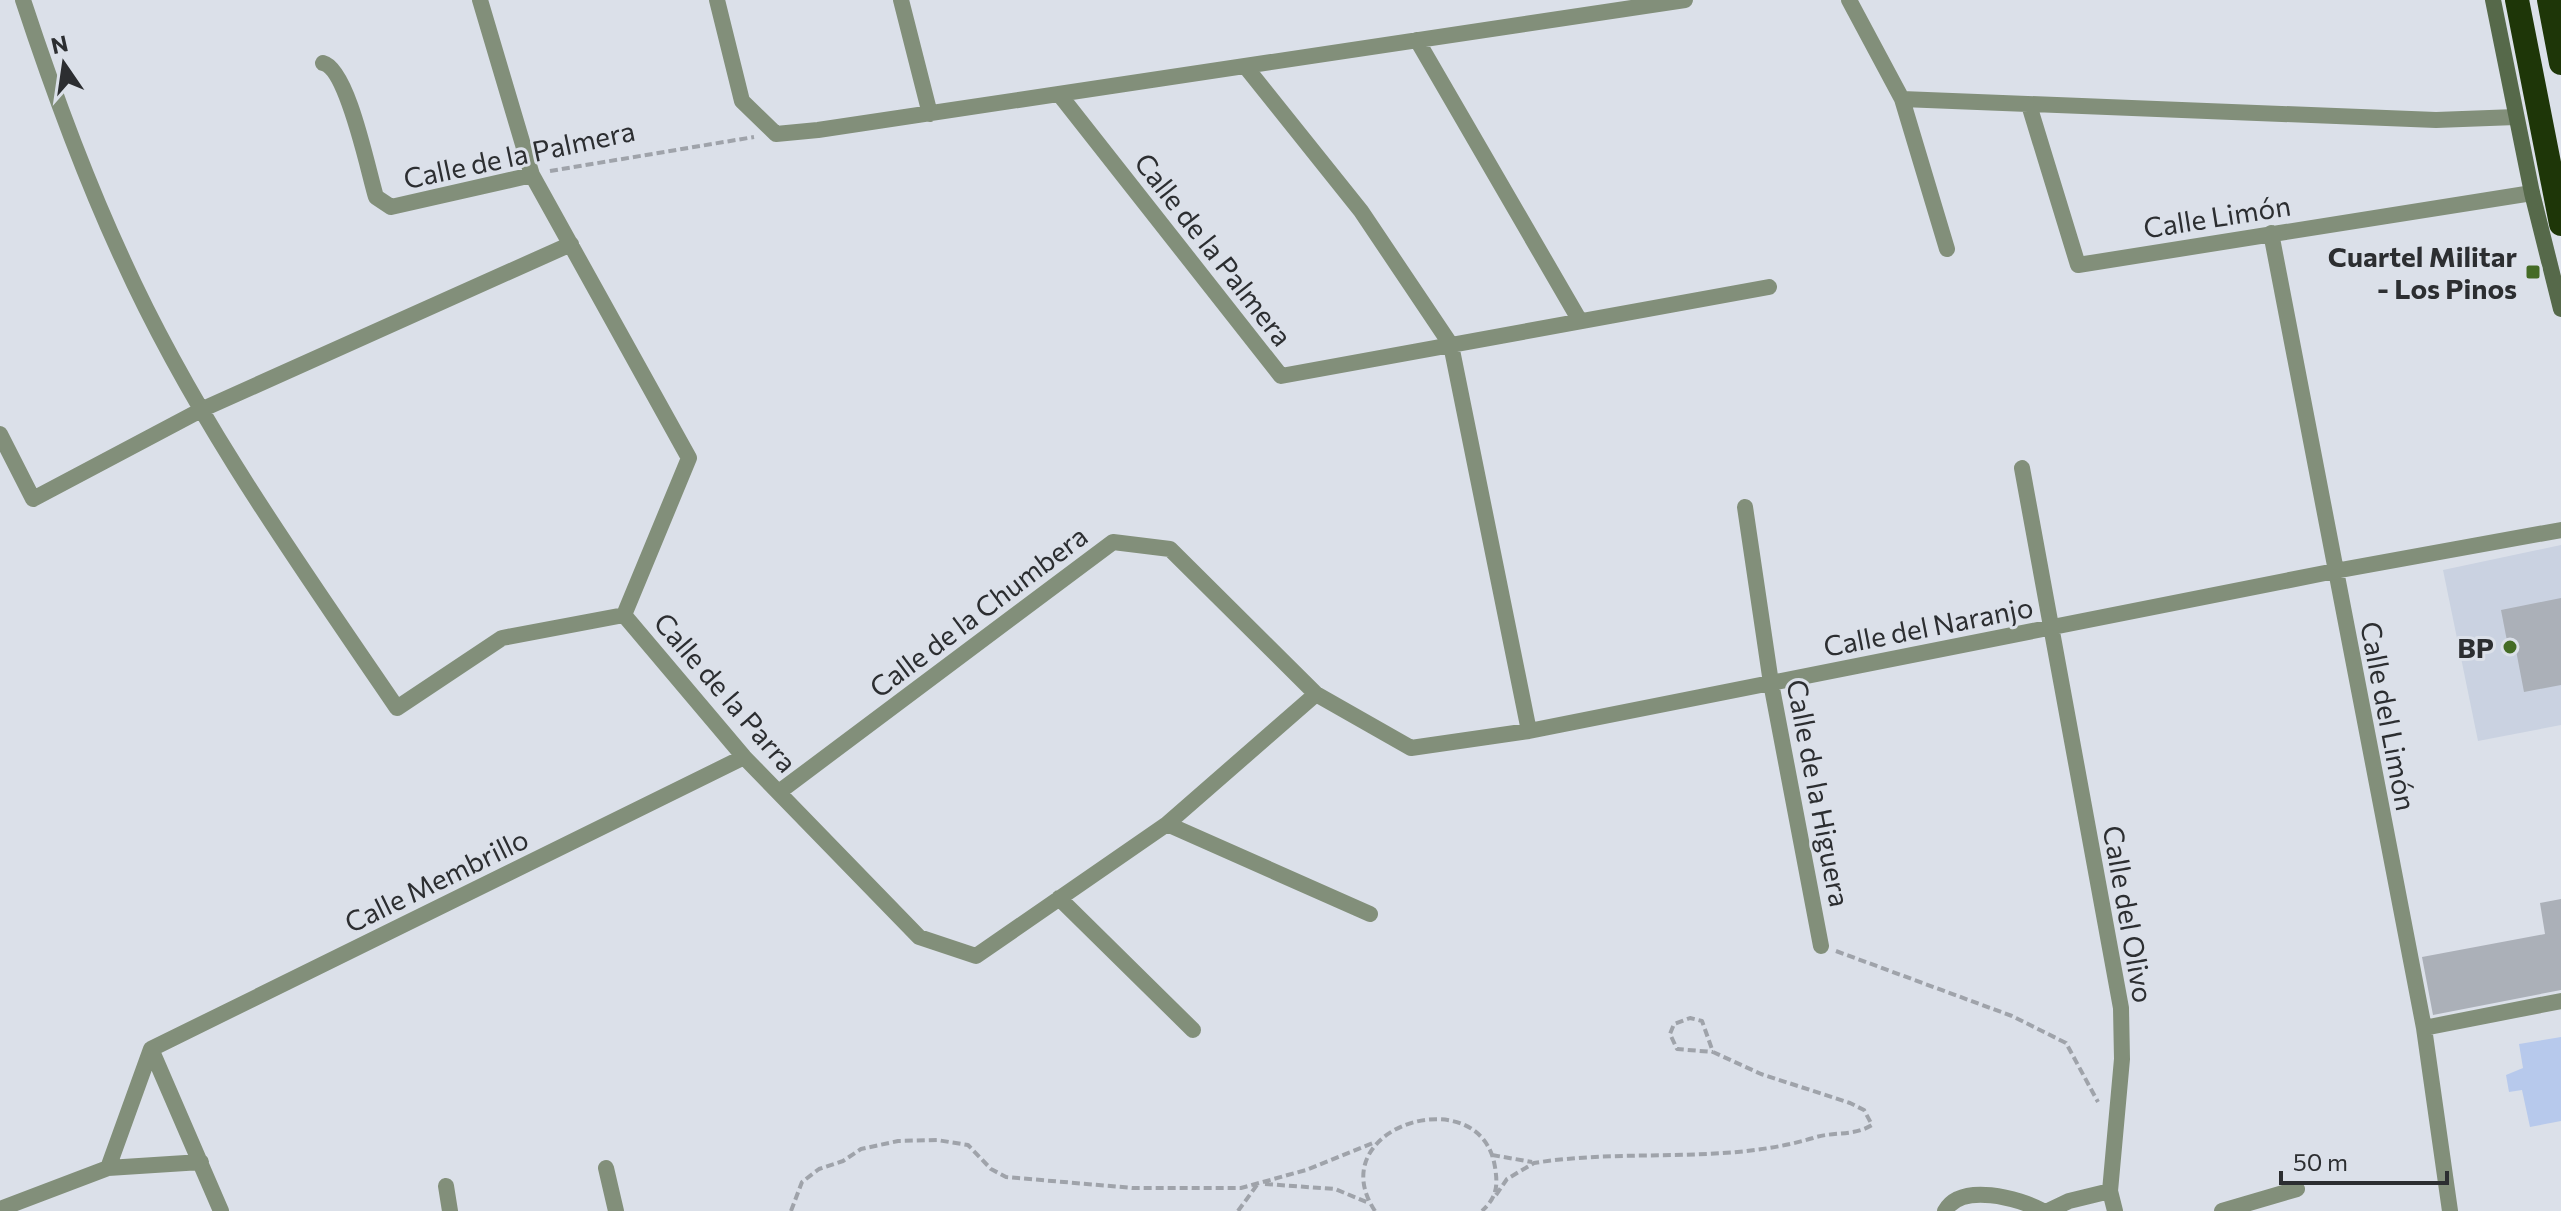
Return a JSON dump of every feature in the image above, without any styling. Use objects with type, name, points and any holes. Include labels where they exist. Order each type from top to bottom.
[{"type":"highway","points":[[2517,0],[2561,224]]},
{"type":"highway","points":[[2549,0],[2561,63]]},
{"type":"street","points":[[23,0],[89,179],[123,261],[203,409],[293,555],[397,708],[502,638],[624,615]]},
{"type":"street","name":"Calle de la Parra","points":[[480,0],[532,175],[689,458],[624,615],[744,757],[919,937],[976,956],[1167,824],[1316,694]]},
{"type":"street","points":[[717,0],[742,101],[776,134],[930,114],[1685,0]]},
{"type":"street","points":[[901,0],[930,114]]},
{"type":"street","points":[[1849,0],[1902,99],[1947,249]]},
{"type":"street","points":[[2493,0],[2532,193],[2561,309]]},
{"type":"street","points":[[1417,40],[1580,321]]},
{"type":"street","name":"Calle de la Palmera","points":[[323,63],[330,65],[343,82],[376,197],[385,205],[391,207],[532,175]]},
{"type":"street","points":[[1245,66],[1361,211],[1451,345],[1529,731]]},
{"type":"street","name":"Calle de la Palmera","points":[[1059,94],[1281,376],[1769,287]]},
{"type":"street","points":[[1902,99],[2436,120],[2516,117]]},
{"type":"street","name":"Calle Limón","points":[[2029,105],[2078,265],[2532,193]]},
{"type":"street","name":"Calle del Limón","points":[[2271,233],[2424,1028],[2450,1211]]},
{"type":"street","points":[[0,434],[33,499],[203,409],[571,244]]},
{"type":"street","name":"Calle del Olivo","points":[[2022,468],[2121,1008],[2122,1059],[2110,1191],[2115,1211]]},
{"type":"street","name":"Calle de la Higuera","points":[[1745,507],[1771,683],[1821,946]]},
{"type":"street","name":"Calle del Naranjo","points":[[1316,694],[1411,748],[1529,731],[2335,571],[2561,530]]},
{"type":"street","name":"Calle de la Chumbera","points":[[779,792],[1113,542],[1170,549],[1316,694]]},
{"type":"street","name":"Calle Membrillo","points":[[151,1049],[744,757]]},
{"type":"street","points":[[1167,824],[1370,914]]},
{"type":"street","points":[[1059,898],[1193,1030]]},
{"type":"street","points":[[2424,1028],[2561,1001]]},
{"type":"street","points":[[151,1049],[221,1211]]},
{"type":"street","points":[[108,1168],[151,1049]]},
{"type":"street","points":[[0,1209],[108,1168],[201,1162]]},
{"type":"street","points":[[606,1168],[616,1211]]},
{"type":"street","points":[[446,1186],[450,1211]]},
{"type":"street","points":[[2222,1211],[2297,1189]]},
{"type":"street","points":[[1945,1211],[1951,1202],[1967,1195],[2027,1202],[2045,1211],[2069,1201],[2110,1191]]},
{"type":"path","name":"Calle de la Palmera","points":[[532,175],[620,157],[776,134]]},
{"type":"path","points":[[1821,946],[2012,1016],[2066,1043],[2097,1096],[2099,1112]]},
{"type":"path","points":[[1492,1155],[1539,1162],[1753,1150],[1795,1146],[1815,1137],[1848,1135],[1872,1125],[1864,1110],[1850,1103],[1751,1070],[1713,1052],[1677,1049],[1670,1034],[1674,1024],[1690,1018],[1702,1021],[1713,1052]]},
{"type":"path","points":[[791,1211],[802,1182],[819,1169],[843,1161],[861,1149],[898,1141],[937,1140],[968,1145],[991,1169],[1006,1177],[1133,1188],[1241,1188],[1306,1170],[1418,1122],[1442,1118],[1478,1131],[1492,1155],[1496,1195]]},
{"type":"path","points":[[1373,1143],[1368,1152],[1365,1176],[1375,1211]]},
{"type":"path","points":[[1482,1211],[1507,1179],[1539,1162]]},
{"type":"path","points":[[1258,1184],[1335,1189],[1371,1204]]},
{"type":"path","points":[[1238,1211],[1258,1184]]},
{"type":"shaded area","name":"BP","points":[[2561,545],[2561,725],[2478,741],[2443,570]]},
{"type":"shaded area","points":[[2561,1037],[2561,1121],[2530,1127],[2522,1090],[2509,1092],[2506,1075],[2523,1068],[2519,1044]]},
{"type":"building","name":"BP","points":[[2561,598],[2561,685],[2524,692],[2514,640],[2507,641],[2501,610]]},
{"type":"building","points":[[2561,899],[2561,990],[2433,1015],[2422,957],[2545,934],[2540,903]]},
{"type":"place","name":"Cuartel Militar - Los Pinos","points":[[2533,272]]},
{"type":"place","name":"BP","points":[[2510,647]]}]
